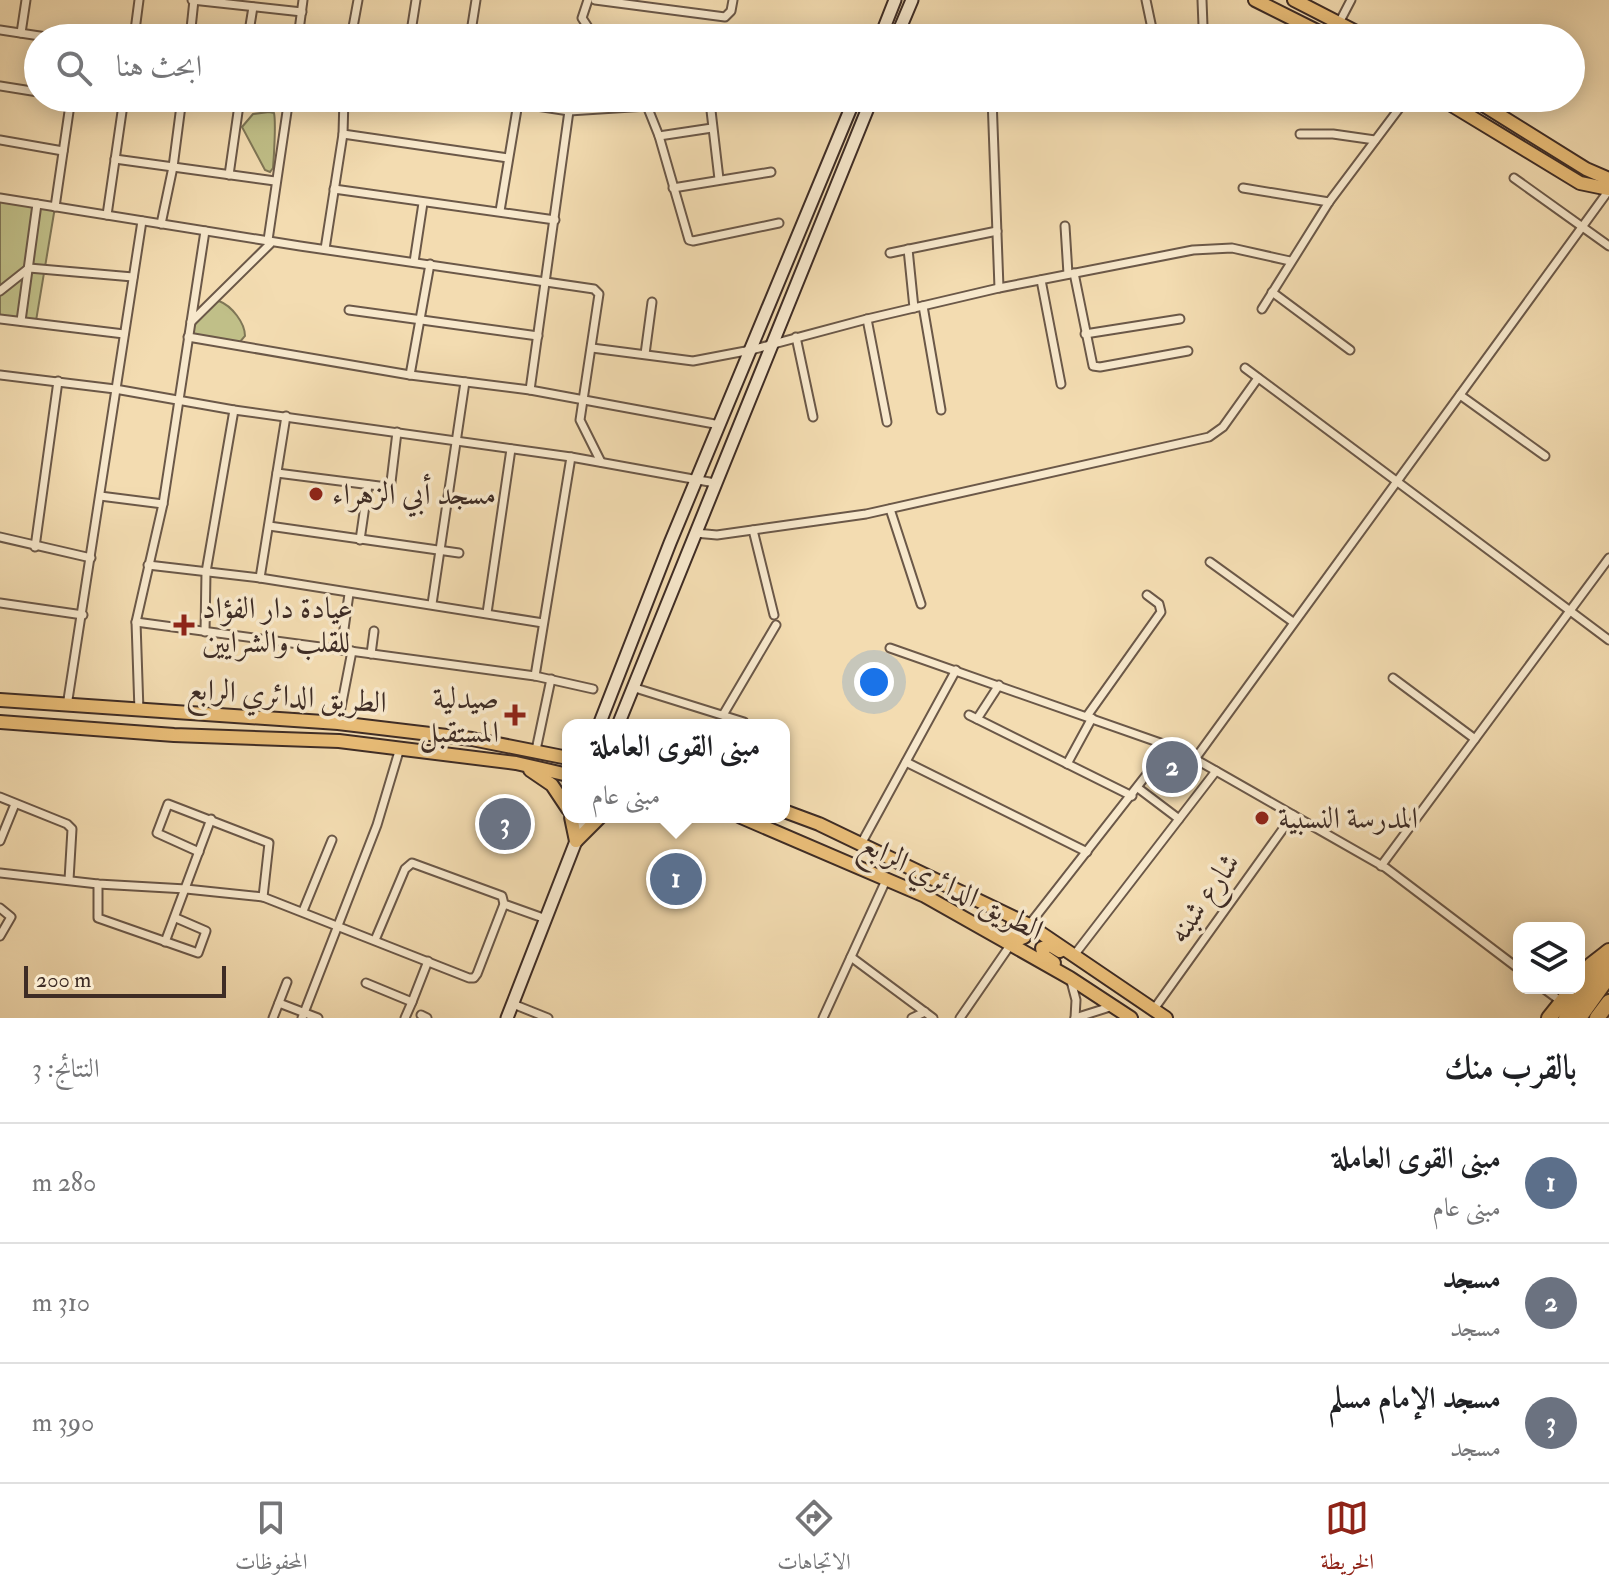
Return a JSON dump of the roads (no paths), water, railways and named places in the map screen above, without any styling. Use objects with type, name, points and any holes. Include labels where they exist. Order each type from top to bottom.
[{"type":"highway","points":[[1585,972],[1608,951]]},
{"type":"highway","points":[[1566,1018],[1602,969],[1608,951]]},
{"type":"highway","points":[[1579,1018],[1609,976]]},
{"type":"highway","points":[[1549,1018],[1568,994]]},
{"type":"highway","points":[[1597,1018],[1609,1002]]},
{"type":"main road","points":[[886,24],[895,0]]},
{"type":"main road","points":[[902,24],[912,0]]},
{"type":"main road","points":[[1255,0],[1303,24]]},
{"type":"main road","points":[[1294,0],[1339,23]]},
{"type":"main road","points":[[601,719],[849,112]]},
{"type":"main road","points":[[620,719],[866,112]]},
{"type":"main road","points":[[1463,112],[1580,183],[1609,190]]},
{"type":"main road","points":[[1494,112],[1586,169],[1609,179]]},
{"type":"main road","name":"الطريق الدائري الرابع","points":[[0,700],[338,723],[472,739],[562,756]]},
{"type":"main road","points":[[140,711],[145,722],[142,733]]},
{"type":"main road","points":[[174,735],[173,725],[177,714]]},
{"type":"main road","name":"الطريق الدائري الرابع","points":[[0,722],[174,735],[339,741],[516,763],[562,774]]},
{"type":"main road","points":[[516,763],[552,785],[562,796]]},
{"type":"main road","name":"الطريق الدائري الرابع","points":[[790,814],[861,844],[1029,925],[1166,1018]]},
{"type":"main road","points":[[572,823],[576,841]]},
{"type":"main road","points":[[507,1018],[580,823]]},
{"type":"main road","points":[[576,841],[586,823]]},
{"type":"main road","points":[[576,841],[594,823]]},
{"type":"main road","name":"الطريق الدائري الرابع","points":[[755,823],[887,878],[938,903],[1070,978],[1131,1018]]},
{"type":"main road","points":[[938,903],[964,908],[1017,940],[1024,937],[1023,929],[990,911],[983,902]]},
{"type":"main road","points":[[1097,996],[1089,983],[1044,956],[1042,948],[1050,945],[1096,976],[1117,983]]},
{"type":"street","points":[[21,33],[26,0]]},
{"type":"street","points":[[136,24],[139,0]]},
{"type":"street","points":[[191,24],[193,0],[302,12]]},
{"type":"street","points":[[300,24],[303,0]]},
{"type":"street","points":[[354,24],[358,0]]},
{"type":"street","points":[[412,24],[416,0]]},
{"type":"street","points":[[472,24],[476,0]]},
{"type":"street","points":[[586,24],[582,18],[588,0]]},
{"type":"street","points":[[595,0],[725,17],[731,11],[733,0]]},
{"type":"street","points":[[1146,0],[1151,24]]},
{"type":"street","points":[[1202,0],[1203,24]]},
{"type":"street","points":[[1339,23],[1351,0]]},
{"type":"street","points":[[250,24],[253,7]]},
{"type":"street","points":[[0,30],[24,33]]},
{"type":"street","points":[[0,86],[24,90]]},
{"type":"street","points":[[55,207],[69,112]]},
{"type":"street","points":[[107,215],[122,112]]},
{"type":"street","points":[[161,224],[180,112]]},
{"type":"street","points":[[229,175],[238,112]]},
{"type":"street","points":[[191,322],[270,244],[275,181],[287,112]]},
{"type":"street","points":[[325,249],[344,112]]},
{"type":"street","points":[[500,211],[516,112]]},
{"type":"street","points":[[530,390],[569,112]]},
{"type":"street","points":[[649,112],[689,240],[779,223]]},
{"type":"street","points":[[711,112],[719,179]]},
{"type":"street","points":[[993,112],[999,288]]},
{"type":"street","points":[[1262,309],[1329,202],[1396,112]]},
{"type":"street","points":[[659,136],[712,128]]},
{"type":"street","points":[[343,134],[508,158]]},
{"type":"street","points":[[1300,134],[1333,134],[1375,140]]},
{"type":"street","points":[[0,140],[63,151]]},
{"type":"street","points":[[115,159],[275,181]]},
{"type":"street","points":[[673,188],[771,172]]},
{"type":"street","points":[[1514,178],[1609,246]]},
{"type":"street","points":[[1243,188],[1329,202]]},
{"type":"street","points":[[334,189],[555,220]]},
{"type":"street","points":[[1195,759],[1609,190]]},
{"type":"street","points":[[0,198],[598,291],[580,424],[601,462]]},
{"type":"street","points":[[414,262],[423,203]]},
{"type":"street","points":[[21,321],[37,204]]},
{"type":"street","points":[[67,706],[142,221]]},
{"type":"street","points":[[1065,226],[1071,274],[1091,363],[1096,367],[1188,351]]},
{"type":"street","points":[[140,711],[136,622],[163,504],[205,231]]},
{"type":"street","points":[[890,253],[997,231]]},
{"type":"street","points":[[592,348],[693,361],[751,350],[999,288],[1218,248],[1246,250],[1290,261]]},
{"type":"street","points":[[908,249],[941,410]]},
{"type":"street","points":[[410,375],[430,264]]},
{"type":"street","points":[[0,291],[29,268],[133,277]]},
{"type":"street","points":[[1041,280],[1061,384]]},
{"type":"street","points":[[1272,292],[1350,350]]},
{"type":"street","points":[[645,354],[652,302]]},
{"type":"street","points":[[349,310],[538,336]]},
{"type":"street","points":[[0,319],[124,334]]},
{"type":"street","points":[[867,319],[887,422]]},
{"type":"street","points":[[1085,334],[1180,319]]},
{"type":"street","points":[[188,337],[410,375],[530,390],[720,425]]},
{"type":"street","points":[[796,337],[813,417]]},
{"type":"street","points":[[1245,368],[1609,640]]},
{"type":"street","points":[[0,375],[115,389],[234,410],[571,457],[715,483]]},
{"type":"street","points":[[695,533],[717,535],[890,509],[1209,437],[1223,427],[1258,378]]},
{"type":"street","points":[[35,547],[58,381]]},
{"type":"street","points":[[432,604],[465,382]]},
{"type":"street","points":[[1460,395],[1545,456]]},
{"type":"street","points":[[205,632],[206,572],[234,410]]},
{"type":"street","points":[[260,578],[286,416]]},
{"type":"street","points":[[277,473],[387,487],[390,485],[397,432]]},
{"type":"street","points":[[487,613],[511,449]]},
{"type":"street","points":[[535,676],[571,457]]},
{"type":"street","points":[[360,540],[368,485]]},
{"type":"street","points":[[100,496],[163,504]]},
{"type":"street","points":[[890,509],[921,604]]},
{"type":"street","points":[[269,526],[459,553]]},
{"type":"street","points":[[753,530],[774,615]]},
{"type":"street","points":[[0,537],[91,558]]},
{"type":"street","points":[[1381,866],[1609,558]]},
{"type":"street","points":[[1210,562],[1293,622]]},
{"type":"street","points":[[148,565],[260,578],[543,623]]},
{"type":"street","points":[[341,650],[349,594]]},
{"type":"street","points":[[1067,764],[1089,717],[1161,612],[1159,604],[1147,595]]},
{"type":"street","points":[[0,603],[83,615]]},
{"type":"street","points":[[136,622],[535,676],[593,689]]},
{"type":"street","points":[[723,715],[776,625]]},
{"type":"street","points":[[371,654],[374,631]]},
{"type":"street","points":[[890,648],[1169,746],[1195,759],[1381,866],[1513,965]]},
{"type":"street","points":[[338,723],[352,651]]},
{"type":"street","points":[[861,844],[956,670]]},
{"type":"street","points":[[1393,678],[1475,739]]},
{"type":"street","points":[[536,750],[551,679]]},
{"type":"street","points":[[999,685],[973,717],[1132,796]]},
{"type":"street","points":[[632,687],[735,719]]},
{"type":"street","points":[[1029,925],[1169,746]]},
{"type":"street","points":[[303,1015],[377,825],[400,748]]},
{"type":"street","points":[[906,762],[1087,852]]},
{"type":"street","points":[[1075,954],[1216,771]]},
{"type":"street","points":[[1138,788],[1179,819]]},
{"type":"street","points":[[0,797],[67,824],[72,829],[69,880]]},
{"type":"street","points":[[1,835],[15,804]]},
{"type":"street","points":[[199,852],[159,834],[157,829],[165,807],[170,804],[269,843],[263,897]]},
{"type":"street","name":"شارع شبنه","points":[[1154,1009],[1293,815]]},
{"type":"street","points":[[165,942],[211,819]]},
{"type":"street","points":[[303,911],[332,840]]},
{"type":"street","points":[[0,873],[263,897],[303,911],[339,926],[428,961],[474,978],[504,904],[502,896],[412,863],[405,869],[375,940]]},
{"type":"street","points":[[823,1018],[887,878]]},
{"type":"street","points":[[98,884],[97,917],[196,953],[201,950],[206,931],[176,918]]},
{"type":"street","points":[[504,904],[546,919]]},
{"type":"street","points":[[0,908],[7,911],[11,918],[0,936]]},
{"type":"street","points":[[960,1018],[1011,944]]},
{"type":"street","points":[[851,957],[933,1018]]},
{"type":"street","points":[[405,1018],[428,961]]},
{"type":"street","points":[[1070,978],[1075,992],[1075,1018],[1114,1006]]},
{"type":"street","points":[[273,1018],[287,982]]},
{"type":"street","points":[[366,983],[412,1002]]},
{"type":"street","points":[[1551,994],[1562,1002]]},
{"type":"street","points":[[279,1003],[303,1015],[318,1018]]},
{"type":"street","points":[[513,1004],[548,1018]]},
{"type":"street","points":[[912,1018],[925,1012]]},
{"type":"place","name":"مسجد أبي الزهراء","points":[[316,494]]},
{"type":"place","name":"عيادة دار الفؤاد للقلب والشرايين","points":[[184,625]]},
{"type":"place","name":"صيدلية المستقبل","points":[[515,715]]},
{"type":"place","name":"مسجد","points":[[1172,767]]},
{"type":"place","name":"المدرسة النسبية","points":[[1262,818]]},
{"type":"place","name":"مسجد الإمام مسلم","points":[[505,824]]},
{"type":"place","name":"مبنى القوى العاملة","points":[[676,879]]}]
